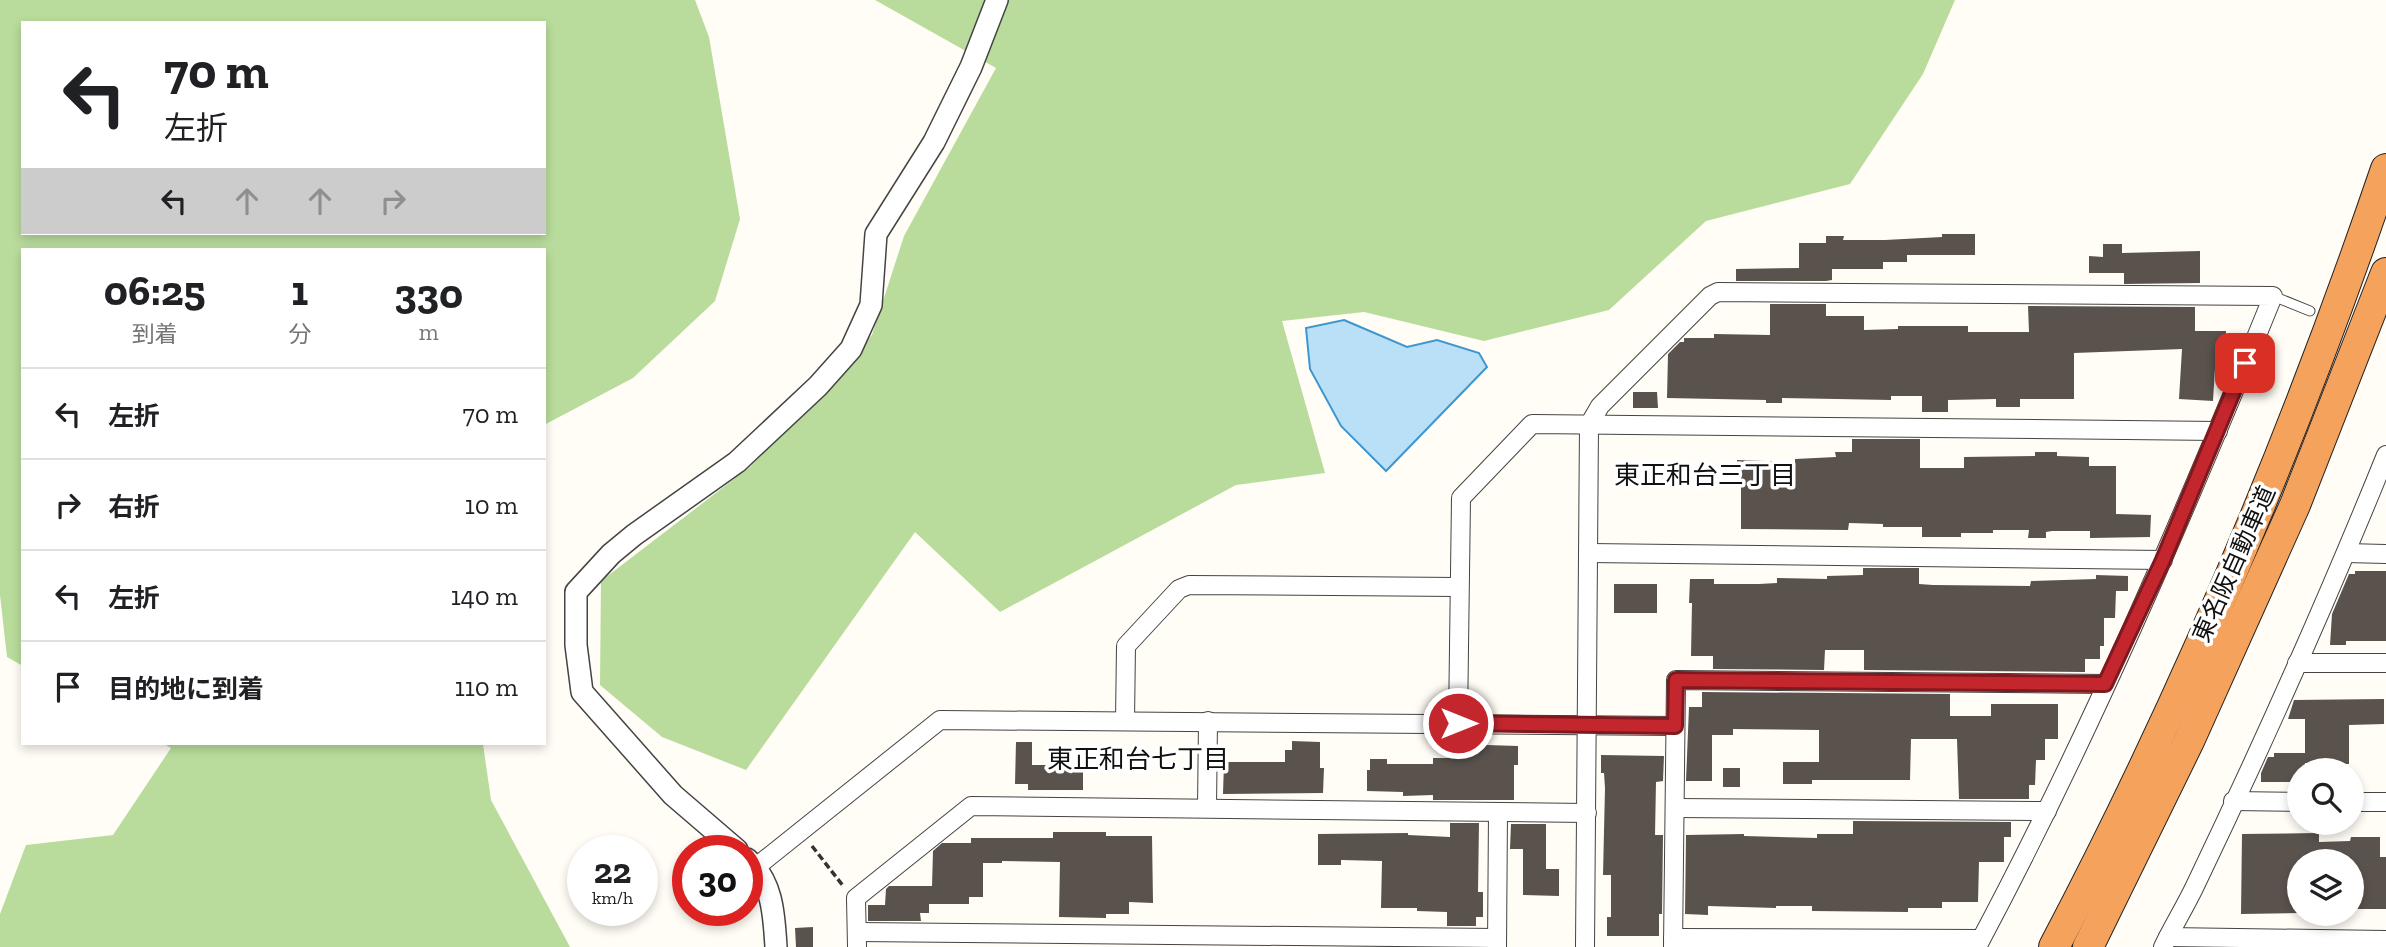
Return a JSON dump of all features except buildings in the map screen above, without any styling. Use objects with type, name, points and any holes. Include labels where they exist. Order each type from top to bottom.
[{"type":"highway","name":"東名阪自動車道","points":[[2053,947],[2161,730],[2264,496],[2343,297],[2386,169]]},
{"type":"highway","name":"東名阪自動車道","points":[[2088,947],[2189,741],[2295,505],[2386,273]]},
{"type":"street","points":[[720,835],[673,795],[582,692],[576,645],[576,592],[611,554],[634,535],[737,462],[818,386],[851,349],[871,305],[876,234],[934,142],[971,67],[997,0]]},
{"type":"street","points":[[1585,947],[1589,425],[1600,406],[1710,296],[1718,292],[2273,296],[2163,560],[2047,811],[1979,943],[1673,942],[1676,680],[2105,684]]},
{"type":"street","points":[[1458,723],[1461,498],[1532,424],[2218,431]]},
{"type":"street","points":[[2386,455],[2297,663],[2194,888],[2165,942],[2386,940]]},
{"type":"street","points":[[2346,553],[2386,554]]},
{"type":"street","points":[[1589,554],[2163,560]]},
{"type":"street","points":[[1125,720],[1126,646],[1180,589],[1189,585],[1458,587]]},
{"type":"street","points":[[2297,663],[2386,663]]},
{"type":"street","points":[[763,855],[940,720],[1675,726]]},
{"type":"street","points":[[1207,808],[1208,721]]},
{"type":"street","points":[[2233,801],[2287,802]]},
{"type":"street","points":[[2364,802],[2386,802]]},
{"type":"street","points":[[1498,812],[1497,942],[857,939],[856,898],[971,806],[1587,813]]},
{"type":"street","points":[[1675,808],[2047,811]]},
{"type":"street","points":[[763,880],[770,890],[776,947]]},
{"type":"lane","points":[[2273,296],[2310,311]]},
{"type":"path","points":[[809,841],[848,892],[856,898]]},
{"type":"green space","points":[[0,0],[695,0],[709,37],[740,219],[715,301],[633,378],[546,424],[546,248],[21,248],[21,665],[7,657],[0,595]]},
{"type":"green space","points":[[875,0],[1955,0],[1923,74],[1850,184],[1706,221],[1609,310],[1484,341],[1364,312],[1282,321],[1325,473],[1236,485],[1000,612],[915,532],[746,770],[662,737],[600,685],[601,581],[751,466],[872,335],[904,236],[996,68]]},
{"type":"green space","points":[[166,745],[483,745],[491,800],[570,947],[0,947],[0,914],[26,845],[113,835],[171,748]]},
{"type":"water","points":[[1344,320],[1407,347],[1437,340],[1479,353],[1487,367],[1386,471],[1341,426],[1310,369],[1306,328]]},
{"type":"district","name":"東正和台三丁目","points":[[1705,475]]},
{"type":"district","name":"東正和台七丁目","points":[[1138,759]]},
{"type":"route","points":[[1458,723],[1675,726],[1676,680],[2105,684],[2163,560],[2245,363]]}]
